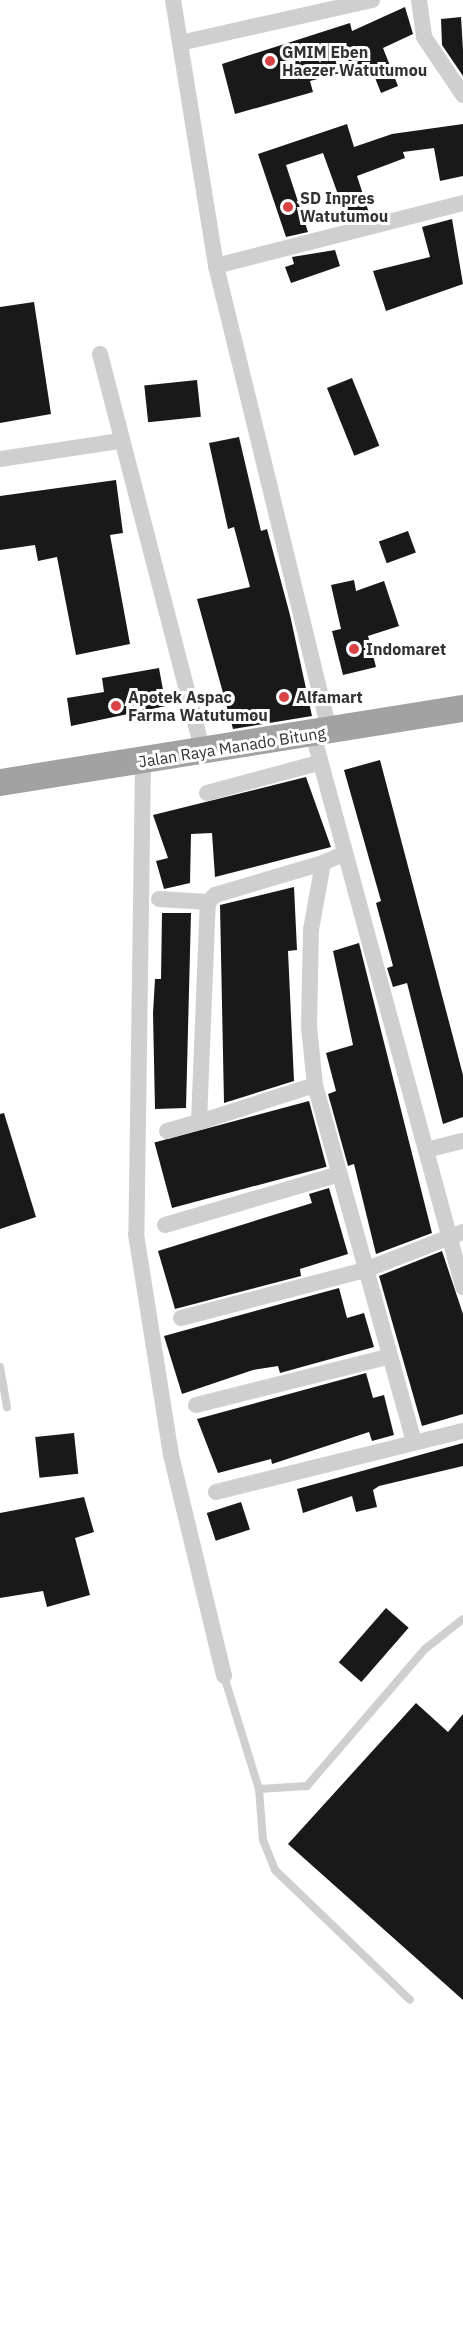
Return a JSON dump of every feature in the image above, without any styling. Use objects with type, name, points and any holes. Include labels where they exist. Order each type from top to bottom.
[{"type":"highway","name":"Jalan Raya Manado Bitung","points":[[0,782],[203,753],[463,708]]},
{"type":"street","points":[[173,0],[216,266],[321,732],[318,764],[426,1150],[456,1234],[463,1287]]},
{"type":"street","points":[[180,44],[372,0]]},
{"type":"street","points":[[419,0],[424,37],[463,94]]},
{"type":"street","points":[[216,266],[463,203]]},
{"type":"street","points":[[100,354],[119,441],[203,753]]},
{"type":"street","points":[[0,459],[119,441]]},
{"type":"street","points":[[143,761],[136,1234],[160,1402],[224,1676]]},
{"type":"street","points":[[207,793],[318,764]]},
{"type":"street","points":[[199,1122],[208,902],[215,895],[323,863],[343,854]]},
{"type":"street","points":[[323,863],[309,958],[315,1085],[387,1357],[414,1442]]},
{"type":"street","points":[[159,899],[208,902]]},
{"type":"street","points":[[167,1131],[315,1085]]},
{"type":"street","points":[[426,1150],[463,1141]]},
{"type":"street","points":[[165,1225],[339,1174]]},
{"type":"street","points":[[182,1318],[365,1270],[456,1234]]},
{"type":"street","points":[[196,1405],[387,1357]]},
{"type":"street","points":[[216,1492],[463,1431]]},
{"type":"lane","points":[[0,1367],[8,1407]]},
{"type":"lane","points":[[259,1789],[307,1786],[425,1649],[463,1620]]},
{"type":"lane","points":[[224,1676],[259,1789],[263,1840],[275,1870],[410,2000]]},
{"type":"building","points":[[405,7],[413,34],[383,48],[398,86],[381,93],[370,65],[310,81],[313,92],[235,114],[222,64],[350,23],[352,31]]},
{"type":"building","points":[[461,17],[463,76],[442,45],[441,19]]},
{"type":"building","points":[[347,124],[354,147],[392,134],[463,124],[463,176],[440,181],[434,148],[403,152],[405,158],[357,176],[370,216],[348,222],[323,153],[286,165],[308,232],[286,237],[258,154]]},
{"type":"building","points":[[452,219],[463,284],[386,311],[373,271],[430,257],[422,227]]},
{"type":"building","points":[[335,250],[340,266],[291,283],[285,267],[294,264],[292,257]]},
{"type":"building","points":[[34,302],[51,414],[0,423],[0,307]]},
{"type":"building","points":[[352,378],[379,446],[354,456],[327,388]]},
{"type":"building","points":[[197,380],[201,417],[148,422],[144,386]]},
{"type":"building","points":[[239,437],[261,531],[267,529],[290,615],[312,716],[233,729],[197,599],[250,587],[234,527],[228,529],[209,443]]},
{"type":"building","points":[[116,480],[123,533],[110,535],[130,644],[76,655],[57,557],[38,561],[35,545],[0,550],[0,496]]},
{"type":"building","points":[[408,531],[416,553],[387,563],[379,542]]},
{"type":"building","points":[[354,580],[356,591],[384,581],[399,626],[368,636],[376,667],[343,675],[332,631],[341,629],[331,585]]},
{"type":"building","points":[[159,668],[166,706],[71,726],[67,698],[104,692],[102,678]]},
{"type":"building","points":[[380,760],[463,1075],[463,1117],[443,1124],[407,983],[393,987],[387,968],[393,966],[376,903],[381,901],[344,770]]},
{"type":"building","points":[[306,777],[331,847],[215,877],[212,833],[191,834],[190,883],[164,889],[156,861],[168,858],[153,815]]},
{"type":"building","points":[[294,887],[297,950],[288,951],[294,1081],[224,1103],[220,905]]},
{"type":"building","points":[[162,913],[191,913],[186,1108],[155,1109],[153,1013],[155,979],[161,979]]},
{"type":"building","points":[[359,943],[432,1233],[376,1254],[354,1164],[348,1166],[328,1094],[336,1091],[326,1053],[353,1045],[333,951]]},
{"type":"building","points":[[309,1101],[327,1167],[172,1208],[154,1142]]},
{"type":"building","points":[[4,1113],[36,1217],[0,1229],[0,1114]]},
{"type":"building","points":[[329,1188],[348,1254],[300,1269],[301,1276],[175,1309],[158,1251],[312,1203],[309,1194]]},
{"type":"building","points":[[442,1251],[463,1314],[463,1414],[422,1426],[379,1276]]},
{"type":"building","points":[[339,1288],[347,1318],[364,1313],[374,1347],[280,1373],[278,1366],[253,1370],[182,1394],[164,1336]]},
{"type":"building","points":[[366,1373],[373,1398],[384,1395],[394,1435],[372,1441],[369,1432],[272,1464],[271,1459],[218,1473],[197,1419]]},
{"type":"building","points":[[74,1433],[78,1474],[39,1478],[35,1437]]},
{"type":"building","points":[[463,1443],[463,1466],[379,1486],[373,1490],[377,1507],[356,1512],[352,1496],[303,1513],[297,1489]]},
{"type":"building","points":[[84,1497],[94,1532],[75,1538],[90,1595],[47,1607],[43,1591],[0,1598],[0,1513]]},
{"type":"building","points":[[241,1502],[250,1530],[216,1541],[207,1513]]},
{"type":"building","points":[[386,1608],[409,1628],[361,1682],[339,1662]]},
{"type":"building","points":[[416,1703],[448,1732],[463,1714],[463,2000],[288,1844]]},
{"type":"place","name":"GMIM Eben Haezer Watutumou","points":[[270,61]]},
{"type":"place","name":"SD Inpres Watutumou","points":[[288,207]]},
{"type":"place","name":"Indomaret","points":[[354,649]]},
{"type":"place","name":"Alfamart","points":[[284,697]]},
{"type":"place","name":"Apotek Aspac Farma Watutumou","points":[[116,706]]}]
